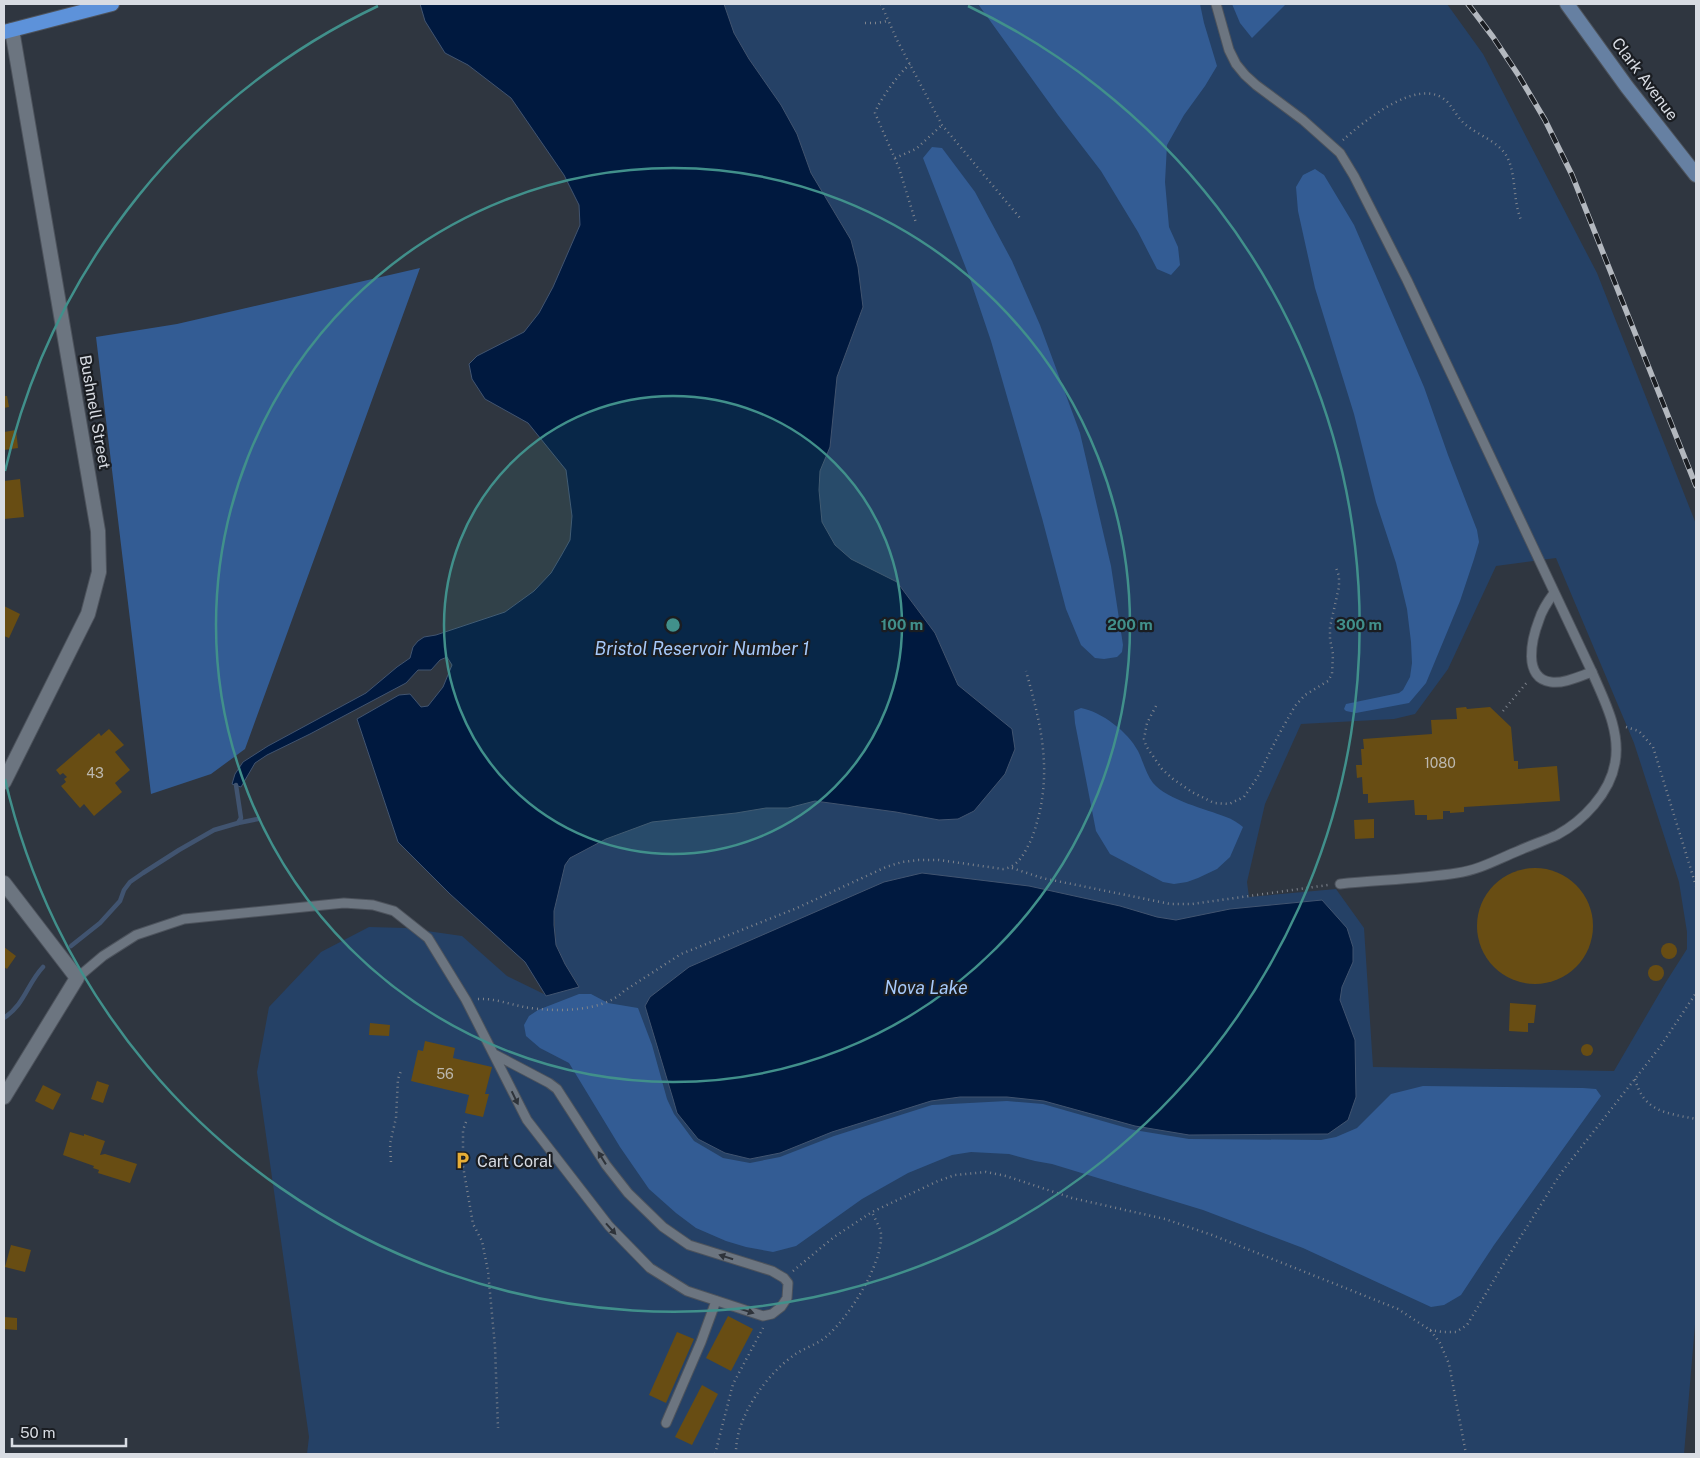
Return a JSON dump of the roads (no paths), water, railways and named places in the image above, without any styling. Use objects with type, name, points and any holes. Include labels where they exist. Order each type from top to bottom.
[{"type":"highway","points":[[8,31],[112,4]]},
{"type":"main road","name":"Clark Avenue","points":[[1567,4],[1627,87],[1696,175]]},
{"type":"street","name":"Bushnell Street","points":[[4,782],[88,614],[99,572],[98,531],[8,31]]},
{"type":"street","points":[[4,883],[77,978],[4,1097]]},
{"type":"lane","points":[[1216,4],[1229,50],[1236,64],[1256,85],[1303,120],[1334,147],[1340,153],[1354,176],[1403,272],[1592,672],[1614,725],[1615,763],[1609,782],[1601,796],[1588,810],[1557,834],[1484,866],[1458,873],[1340,884]]},
{"type":"lane","points":[[1554,593],[1539,620],[1534,639],[1531,662],[1536,673],[1543,680],[1558,682],[1592,672]]},
{"type":"lane","points":[[77,978],[103,956],[136,935],[184,919],[344,903],[374,905],[394,911],[428,938],[466,1000],[527,1120],[609,1226],[650,1268],[686,1291],[763,1316],[782,1307],[787,1298],[788,1283],[784,1278],[772,1271],[689,1245],[663,1227],[622,1186],[606,1165],[557,1089],[494,1054]]},
{"type":"lane","points":[[666,1423],[716,1301]]},
{"type":"water","name":"Bristol Reservoir Number 1","points":[[420,4],[724,4],[734,33],[749,59],[781,105],[797,134],[811,173],[851,240],[858,267],[863,307],[837,377],[830,447],[820,471],[819,490],[822,522],[835,545],[851,559],[897,582],[935,633],[958,685],[1012,729],[1015,749],[1005,774],[974,811],[958,819],[939,820],[815,801],[788,808],[766,808],[652,822],[606,839],[570,858],[565,865],[554,911],[556,945],[579,987],[546,996],[525,962],[450,894],[398,842],[357,719],[399,695],[410,694],[421,707],[428,706],[443,687],[452,665],[447,657],[440,660],[431,670],[418,670],[406,683],[267,755],[255,763],[241,787],[232,784],[235,774],[243,762],[268,746],[366,693],[410,658],[413,647],[424,637],[436,635],[505,612],[534,591],[551,573],[570,540],[572,516],[566,470],[528,423],[485,399],[472,379],[469,364],[477,356],[524,332],[539,313],[553,287],[580,225],[579,205],[564,175],[511,98],[468,65],[445,53],[425,21]]},
{"type":"water","name":"Nova Lake","points":[[922,873],[1029,886],[1176,920],[1230,909],[1322,900],[1347,928],[1353,947],[1353,962],[1342,987],[1340,1000],[1355,1040],[1356,1097],[1348,1120],[1328,1134],[1189,1135],[1135,1126],[1044,1101],[1007,1097],[960,1097],[931,1101],[832,1132],[780,1153],[750,1159],[725,1153],[698,1139],[677,1113],[645,1006],[650,997],[689,967],[884,882]]},
{"type":"waterway","points":[[71,946],[100,923],[120,901],[124,890],[130,882],[214,830],[238,823],[241,818],[236,785]]},
{"type":"waterway","points":[[238,823],[258,819]]},
{"type":"waterway","points":[[4,1018],[17,1007],[43,967]]},
{"type":"railway","points":[[1468,4],[1519,76],[1545,120],[1572,175],[1696,486]]},
{"type":"place","name":"Cart Coral","points":[[463,1161]]}]
